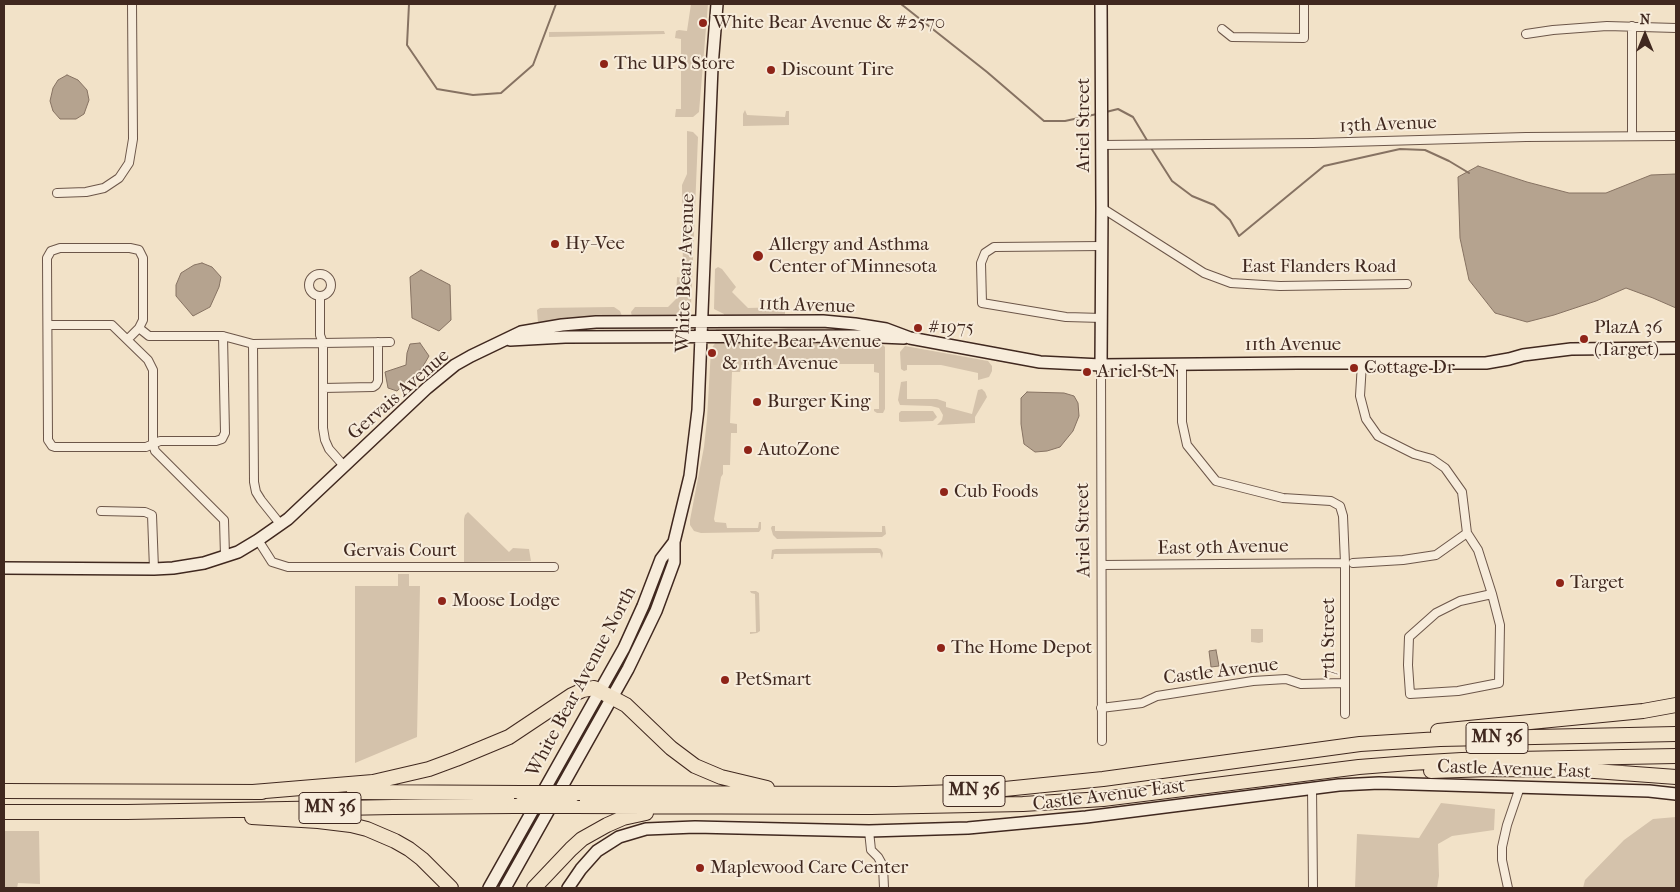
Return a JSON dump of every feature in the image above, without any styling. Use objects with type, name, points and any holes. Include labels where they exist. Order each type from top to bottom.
[{"type":"highway","points":[[253,792],[373,782],[429,769],[510,737],[568,698],[583,690],[594,688],[626,705],[671,748],[695,766],[722,777],[788,794]]},
{"type":"highway","points":[[1318,749],[1398,734],[1634,712],[1676,705]]},
{"type":"highway","name":"MN 36","points":[[4,791],[896,794],[1015,788],[1103,779],[1318,749],[1440,739],[1676,734]]},
{"type":"highway","name":"MN 36","points":[[4,812],[146,812],[514,806],[871,807],[1053,802],[1103,799],[1410,762],[1676,756]]},
{"type":"highway","points":[[1318,772],[1490,769],[1581,770],[1676,777]]},
{"type":"highway","points":[[534,888],[582,839],[607,825],[636,814],[701,807]]},
{"type":"highway","points":[[146,812],[318,821],[351,825],[367,829],[409,849],[422,859],[451,888]]},
{"type":"street","points":[[57,193],[86,192],[104,188],[119,178],[129,163],[133,139],[132,4]]},
{"type":"street","name":"White Bear Avenue","points":[[674,542],[687,492],[694,454],[698,410],[712,67],[717,4]]},
{"type":"street","name":"Ariel Street","points":[[1101,4],[1102,741]]},
{"type":"street","points":[[1222,29],[1232,37],[1304,38],[1304,4]]},
{"type":"street","points":[[1632,26],[1632,136]]},
{"type":"street","points":[[1526,34],[1580,27],[1632,26],[1676,28]]},
{"type":"street","name":"13th Avenue","points":[[1101,145],[1676,136]]},
{"type":"street","name":"East Flanders Road","points":[[1102,208],[1204,273],[1231,283],[1280,286],[1407,284]]},
{"type":"street","points":[[1102,246],[994,247],[985,253],[981,263],[982,303],[1066,317],[1102,318]]},
{"type":"street","points":[[128,339],[139,328],[143,320],[142,258],[139,250],[130,248],[60,248],[51,251],[47,258],[49,444],[55,448],[146,447],[160,441],[216,442],[222,439],[224,437],[223,336]]},
{"type":"street","name":"Gervais Avenue","points":[[320,297],[320,334],[323,342],[323,428],[329,449],[344,466]]},
{"type":"street","name":"11th Avenue","points":[[702,322],[823,321],[886,329],[910,338]]},
{"type":"street","name":"Gervais Avenue","points":[[4,568],[154,569],[192,566],[238,552],[281,525],[441,376],[471,356],[531,329],[596,322],[702,322]]},
{"type":"street","points":[[48,325],[108,324],[115,327],[148,360],[153,370],[153,444],[155,450],[224,520],[225,556]]},
{"type":"street","points":[[139,328],[149,336],[223,336],[253,344],[390,342]]},
{"type":"street","name":"11th Avenue","points":[[701,337],[857,336],[910,338],[1040,362],[1101,366],[1486,362],[1571,349],[1676,348]]},
{"type":"street","name":"Gervais Avenue","points":[[506,340],[565,337],[701,337]]},
{"type":"street","name":"Gervais Avenue","points":[[323,388],[373,387],[376,385],[378,381],[378,342]]},
{"type":"street","points":[[253,344],[254,482],[256,492],[261,500],[281,525]]},
{"type":"street","points":[[1362,362],[1360,396],[1366,420],[1378,436],[1414,454],[1432,459],[1445,468],[1462,492],[1466,534],[1478,550],[1492,594],[1500,625],[1499,683],[1458,691],[1410,694],[1409,637],[1436,613],[1460,601],[1492,594]]},
{"type":"street","name":"7th Street","points":[[1182,364],[1182,422],[1186,445],[1216,481],[1282,498],[1331,501],[1340,506],[1349,563],[1345,714]]},
{"type":"street","points":[[101,511],[145,512],[152,515],[154,569]]},
{"type":"street","name":"East 9th Avenue","points":[[1102,565],[1349,563],[1403,560],[1436,555],[1466,534]]},
{"type":"street","name":"Gervais Court","points":[[258,540],[272,562],[288,567],[554,567]]},
{"type":"street","name":"White Bear Avenue North","points":[[505,888],[607,694],[661,558],[674,542]]},
{"type":"street","name":"Castle Avenue","points":[[1101,708],[1142,703],[1157,696],[1253,681],[1286,679],[1300,684],[1345,683]]},
{"type":"street","name":"White Bear Avenue North","points":[[489,888],[607,694]]},
{"type":"street","name":"Castle Avenue East","points":[[568,888],[580,869],[597,851],[619,836],[639,830],[695,827],[869,831],[968,828],[1056,820],[1312,788],[1379,783],[1649,791],[1676,794]]},
{"type":"street","points":[[1312,788],[1313,888]]},
{"type":"street","points":[[1508,888],[1502,860],[1502,847],[1505,831],[1520,788]]},
{"type":"street","points":[[869,831],[871,850],[878,857],[882,866],[884,888]]},
{"type":"shaded area","points":[[691,4],[708,4],[699,112],[693,117],[675,117],[676,109],[681,109],[681,39],[675,38],[676,31],[687,31]]},
{"type":"shaded area","points":[[664,31],[665,34],[549,37],[549,32]]},
{"type":"shaded area","points":[[67,75],[78,80],[87,90],[89,100],[84,114],[76,119],[60,119],[53,111],[50,101],[53,88],[58,80]]},
{"type":"shaded area","points":[[745,110],[747,115],[785,117],[786,111],[789,111],[789,125],[743,126]]},
{"type":"shaded area","points":[[687,131],[693,132],[698,137],[691,304],[685,316],[632,317],[631,312],[635,307],[668,307],[676,299],[677,277],[682,278],[683,275],[682,185],[687,174]]},
{"type":"shaded area","points":[[1478,166],[1569,193],[1606,193],[1651,175],[1676,174],[1676,308],[1626,288],[1596,301],[1527,322],[1495,313],[1469,280],[1460,238],[1458,177]]},
{"type":"shaded area","points":[[202,263],[212,267],[221,277],[219,287],[210,307],[193,316],[176,296],[176,285],[181,273],[194,265]]},
{"type":"shaded area","points":[[718,267],[722,269],[736,287],[732,292],[748,308],[785,307],[785,314],[781,316],[724,316],[724,314],[714,309],[715,269]]},
{"type":"shaded area","points":[[421,270],[450,285],[451,320],[439,331],[412,318],[410,277]]},
{"type":"shaded area","points":[[614,307],[620,311],[622,316],[588,317],[538,323],[537,310],[540,308]]},
{"type":"shaded area","points":[[805,326],[865,331],[715,332],[716,329],[779,329]]},
{"type":"shaded area","points":[[852,340],[881,343],[885,347],[885,409],[883,413],[874,411],[874,409],[879,409],[879,373],[874,372],[874,364],[786,364],[786,371],[780,370],[779,365],[741,365],[740,372],[732,372],[730,423],[737,424],[737,433],[731,433],[730,465],[723,465],[714,519],[715,522],[726,523],[727,528],[758,528],[759,522],[761,522],[761,529],[759,532],[701,533],[694,531],[690,525],[690,520],[704,447],[711,349],[716,342]]},
{"type":"shaded area","points":[[420,343],[429,356],[422,368],[397,391],[388,388],[385,372],[406,365],[410,344]]},
{"type":"shaded area","points":[[905,346],[988,361],[992,366],[992,371],[989,377],[978,380],[978,373],[941,365],[907,365],[907,370],[904,371],[901,369],[900,352]]},
{"type":"shaded area","points":[[907,381],[907,399],[937,399],[946,402],[946,407],[972,414],[978,390],[982,389],[987,397],[975,417],[975,423],[937,425],[942,420],[943,415],[939,408],[900,405],[898,400],[901,382]]},
{"type":"shaded area","points":[[1027,392],[1064,393],[1074,396],[1078,403],[1079,416],[1073,431],[1060,447],[1035,452],[1024,444],[1021,424],[1021,398]]},
{"type":"shaded area","points":[[901,411],[933,411],[937,417],[933,421],[901,422],[899,421],[899,413]]},
{"type":"shaded area","points":[[468,512],[509,552],[513,548],[529,549],[531,561],[464,562],[464,519]]},
{"type":"shaded area","points":[[772,526],[775,526],[775,531],[882,532],[882,526],[885,526],[886,534],[882,537],[777,539],[773,535]]},
{"type":"shaded area","points":[[776,549],[881,549],[883,553],[882,559],[880,553],[774,554],[773,559],[771,559],[772,550]]},
{"type":"shaded area","points":[[398,574],[409,574],[409,586],[420,586],[417,737],[355,763],[355,586],[398,586]]},
{"type":"shaded area","points":[[750,591],[759,593],[760,631],[750,634],[750,632],[756,632],[755,594]]},
{"type":"shaded area","points":[[1251,629],[1263,629],[1263,642],[1251,642]]},
{"type":"shaded area","points":[[1216,650],[1219,666],[1211,667],[1209,651]]},
{"type":"shaded area","points":[[1441,803],[1495,809],[1494,830],[1452,836],[1438,844],[1439,876],[1437,888],[1355,888],[1357,834],[1419,838]]},
{"type":"shaded area","points":[[1676,817],[1676,888],[1583,888],[1585,880],[1624,840],[1653,819]]},
{"type":"shaded area","points":[[4,831],[39,831],[40,884],[18,883],[17,888],[4,888]]},
{"type":"waterway","points":[[409,4],[407,45],[437,89],[473,95],[501,93],[533,65],[556,4]]},
{"type":"waterway","points":[[901,4],[987,72],[1044,121],[1065,121],[1097,114]]},
{"type":"waterway","points":[[1106,112],[1118,109],[1133,117],[1148,142]]},
{"type":"waterway","points":[[1151,148],[1172,181],[1192,196],[1214,205],[1230,220],[1239,236],[1324,166],[1400,149],[1425,150],[1469,173]]},
{"type":"place","name":"White Bear Avenue & #2570","points":[[703,23]]},
{"type":"place","name":"The UPS Store","points":[[604,64]]},
{"type":"place","name":"Discount Tire","points":[[771,70]]},
{"type":"place","name":"Hy-Vee","points":[[555,244]]},
{"type":"place","name":"Allergy and Asthma Center of Minnesota","points":[[758,256]]},
{"type":"place","name":"#1975","points":[[918,328]]},
{"type":"place","name":"PlazA 36 (Target)","points":[[1584,339]]},
{"type":"place","name":"White Bear Avenue & 11th Avenue","points":[[712,353]]},
{"type":"place","name":"Cottage Dr","points":[[1354,368]]},
{"type":"place","name":"Ariel St N","points":[[1087,372]]},
{"type":"place","name":"Burger King","points":[[757,402]]},
{"type":"place","name":"AutoZone","points":[[748,450]]},
{"type":"place","name":"Cub Foods","points":[[944,492]]},
{"type":"place","name":"Target","points":[[1560,583]]},
{"type":"place","name":"Moose Lodge","points":[[442,601]]},
{"type":"place","name":"The Home Depot","points":[[941,648]]},
{"type":"place","name":"PetSmart","points":[[725,680]]},
{"type":"place","name":"Maplewood Care Center","points":[[700,868]]}]
